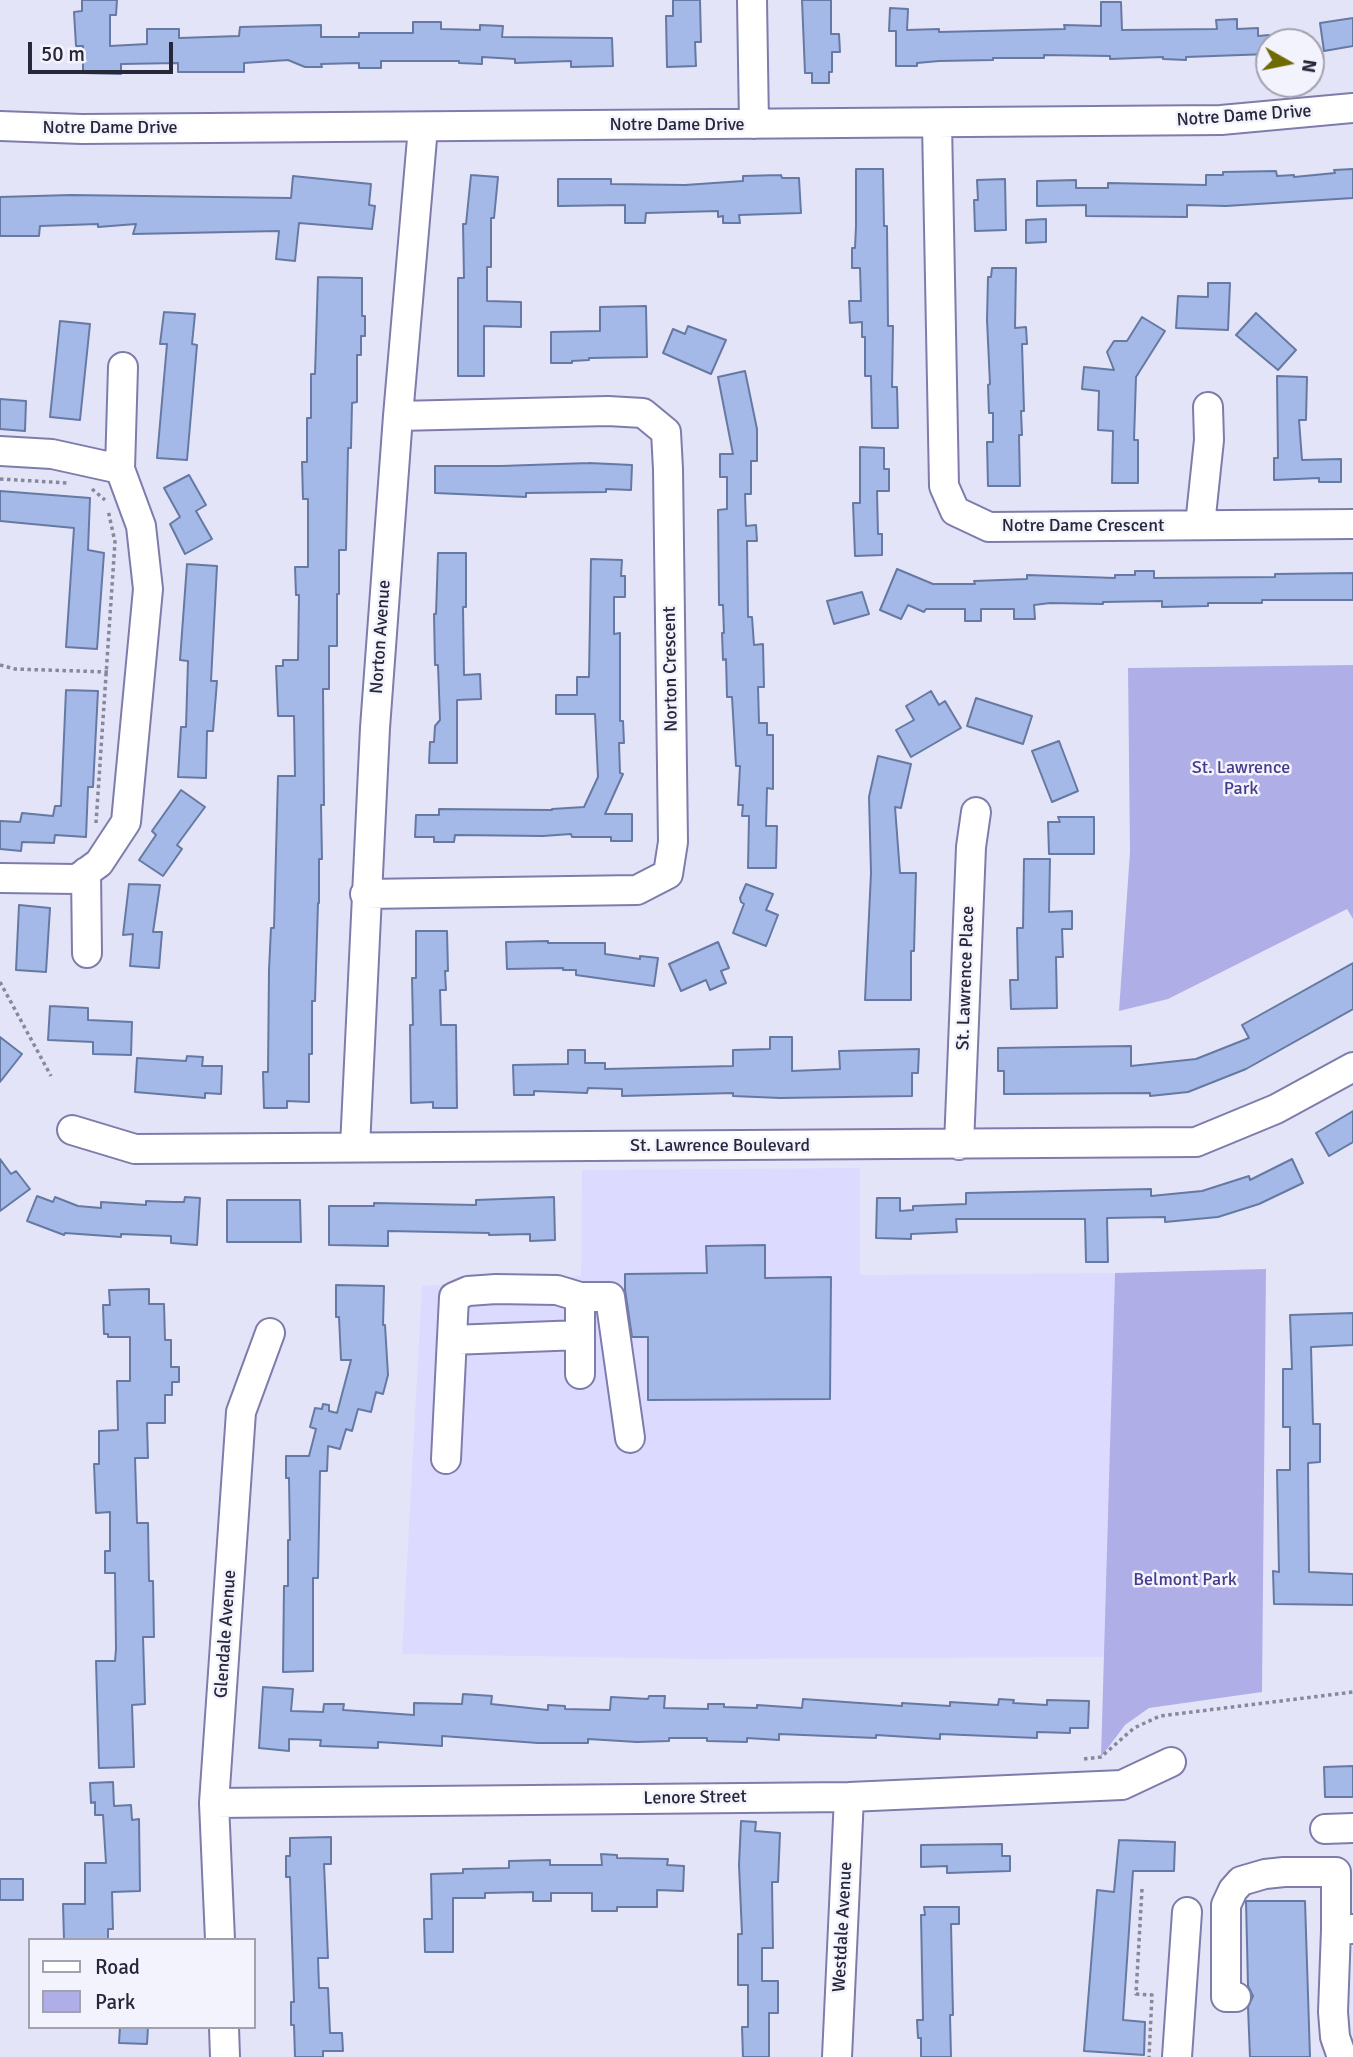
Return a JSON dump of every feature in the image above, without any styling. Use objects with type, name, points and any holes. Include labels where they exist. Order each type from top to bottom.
[{"type":"street","points":[[752,0],[754,124]]},
{"type":"street","name":"Notre Dame Drive","points":[[0,126],[82,130],[1221,120],[1353,108]]},
{"type":"street","name":"Notre Dame Crescent","points":[[937,123],[944,486],[955,511],[989,527],[1353,524]]},
{"type":"street","name":"Norton Avenue","points":[[355,1147],[365,894],[398,416],[423,127]]},
{"type":"street","points":[[0,878],[77,879],[99,863],[126,822],[148,589],[141,526],[120,469],[123,367]]},
{"type":"street","points":[[1200,525],[1209,440],[1208,407]]},
{"type":"street","name":"Norton Crescent","points":[[365,894],[637,890],[668,874],[673,842],[666,432],[643,413],[608,411],[398,416]]},
{"type":"street","points":[[0,451],[52,454],[120,469]]},
{"type":"street","name":"St. Lawrence Place","points":[[959,1145],[971,847],[976,812]]},
{"type":"street","points":[[86,872],[87,953]]},
{"type":"street","name":"St. Lawrence Boulevard","points":[[72,1130],[135,1149],[1196,1142],[1276,1108],[1353,1067]]},
{"type":"street","points":[[446,1459],[454,1297],[468,1291],[556,1290],[580,1297],[610,1297],[630,1438]]},
{"type":"street","points":[[580,1297],[580,1374]]},
{"type":"street","name":"Glendale Avenue","points":[[220,1938],[214,1802],[241,1412],[270,1333]]},
{"type":"street","points":[[452,1340],[580,1335]]},
{"type":"street","name":"Lenore Street","points":[[214,1802],[849,1797],[1122,1785],[1171,1762]]},
{"type":"street","name":"Westdale Avenue","points":[[836,2057],[849,1797]]},
{"type":"street","points":[[1325,1829],[1353,1828]]},
{"type":"street","points":[[1236,1997],[1226,1997],[1226,1905],[1233,1890],[1241,1881],[1265,1874],[1344,1872],[1345,1930],[1332,2012],[1335,2037],[1342,2057]]},
{"type":"street","points":[[1177,2057],[1187,1912]]},
{"type":"street","points":[[224,2029],[225,2057]]},
{"type":"path","points":[[0,480],[76,484]]},
{"type":"path","points":[[84,485],[96,490],[106,501],[115,542],[96,826]]},
{"type":"path","points":[[0,665],[15,669],[107,672]]},
{"type":"path","points":[[0,982],[51,1076]]},
{"type":"path","points":[[1084,1759],[1101,1757],[1134,1728],[1160,1716],[1353,1692]]},
{"type":"path","points":[[1142,1889],[1136,1994],[1152,1995],[1149,2057]]},
{"type":"shaded area","points":[[860,1168],[860,1275],[1115,1273],[1106,1657],[701,1659],[402,1654],[422,1286],[581,1276],[582,1170]]},
{"type":"green space","name":"St. Lawrence Park","points":[[1353,665],[1353,919],[1347,909],[1168,999],[1119,1011],[1130,852],[1128,668]]},
{"type":"green space","name":"Belmont Park","points":[[1266,1269],[1262,1692],[1149,1708],[1125,1725],[1101,1757],[1115,1273]]},
{"type":"building","points":[[82,0],[117,0],[116,15],[110,15],[110,46],[147,44],[147,29],[179,29],[179,38],[239,36],[240,27],[321,25],[321,37],[359,37],[359,33],[413,33],[413,22],[441,22],[441,29],[480,30],[480,25],[503,26],[502,37],[612,38],[613,66],[571,67],[571,61],[515,63],[515,59],[482,57],[482,64],[459,61],[381,61],[381,68],[359,68],[359,63],[305,67],[288,60],[244,63],[244,72],[178,72],[178,63],[121,64],[121,74],[83,73],[83,46],[76,46],[74,12],[82,11]]},
{"type":"building","points":[[673,0],[700,0],[701,42],[695,42],[696,66],[667,67],[666,16],[673,16]]},
{"type":"building","points":[[802,0],[831,0],[831,34],[839,34],[840,52],[832,52],[829,83],[812,83],[812,73],[805,73]]},
{"type":"building","points":[[1101,2],[1121,2],[1122,30],[1217,29],[1216,20],[1237,19],[1237,29],[1255,28],[1255,55],[1186,57],[1186,60],[1163,57],[1110,59],[1110,56],[1044,55],[1044,58],[993,58],[896,66],[896,31],[889,31],[890,8],[908,9],[907,30],[939,29],[939,32],[1065,29],[1064,25],[1101,26]]},
{"type":"building","points":[[1353,18],[1353,46],[1325,51],[1325,28],[1321,28],[1320,23]]},
{"type":"building","points":[[856,169],[883,169],[884,226],[887,226],[888,326],[893,326],[892,387],[897,387],[898,428],[872,428],[871,376],[865,376],[865,337],[862,337],[862,322],[850,323],[849,301],[861,301],[860,268],[852,268],[856,226]]},
{"type":"building","points":[[1353,169],[1353,198],[1226,206],[1187,205],[1187,217],[1086,216],[1086,205],[1037,206],[1037,181],[1076,180],[1076,188],[1108,188],[1108,183],[1206,185],[1206,175],[1223,175],[1223,172],[1276,171],[1277,176],[1294,177]]},
{"type":"building","points":[[471,175],[498,177],[494,218],[491,218],[491,267],[487,267],[487,301],[521,302],[521,327],[484,326],[484,376],[458,376],[458,278],[464,278],[463,224],[466,224]]},
{"type":"building","points":[[781,175],[782,178],[799,178],[801,213],[739,215],[740,223],[723,223],[723,216],[718,217],[718,211],[646,213],[645,223],[625,223],[625,205],[558,206],[558,179],[611,179],[611,184],[685,185],[743,181],[743,176]]},
{"type":"building","points":[[293,176],[371,184],[369,205],[375,206],[372,229],[299,223],[295,261],[276,259],[279,231],[133,234],[136,224],[98,227],[98,224],[40,226],[39,236],[0,236],[0,197],[71,195],[291,198]]},
{"type":"building","points":[[1005,179],[1006,230],[975,231],[974,200],[978,200],[977,180]]},
{"type":"building","points":[[1046,219],[1046,242],[1026,243],[1026,220]]},
{"type":"building","points":[[992,268],[1016,268],[1015,328],[1026,327],[1027,344],[1022,344],[1024,411],[1021,411],[1022,435],[1019,435],[1020,486],[988,486],[987,442],[993,442],[993,413],[989,413],[987,320],[988,277],[991,277]]},
{"type":"building","points":[[318,277],[362,278],[365,336],[361,336],[361,355],[357,355],[357,402],[352,403],[351,448],[348,448],[346,550],[339,550],[337,646],[329,646],[329,689],[323,689],[324,805],[321,805],[322,859],[319,859],[309,1102],[287,1101],[287,1108],[264,1108],[263,1072],[268,1072],[269,970],[271,928],[274,928],[278,776],[295,776],[294,716],[278,716],[276,666],[283,666],[283,660],[298,660],[299,595],[296,595],[295,567],[308,567],[308,499],[303,499],[302,462],[307,462],[311,374],[315,374]]},
{"type":"building","points":[[1208,283],[1230,283],[1228,330],[1176,328],[1178,296],[1208,297]]},
{"type":"building","points":[[646,306],[647,357],[589,358],[572,363],[551,363],[551,332],[600,331],[600,307]]},
{"type":"building","points":[[164,312],[195,314],[192,344],[197,345],[187,460],[157,458],[167,344],[160,344]]},
{"type":"building","points":[[1256,313],[1296,350],[1278,370],[1236,335]]},
{"type":"building","points":[[1142,317],[1165,331],[1136,377],[1134,440],[1138,440],[1138,483],[1112,483],[1113,431],[1098,430],[1099,391],[1082,389],[1084,367],[1114,370],[1107,352],[1114,341],[1127,341]]},
{"type":"building","points":[[60,321],[90,324],[80,420],[50,417]]},
{"type":"building","points":[[688,326],[726,340],[711,374],[663,353],[673,329],[685,334]]},
{"type":"building","points":[[745,371],[757,429],[757,461],[751,461],[751,494],[745,494],[746,526],[756,525],[757,541],[747,541],[748,617],[752,617],[754,645],[763,644],[764,687],[758,687],[759,723],[767,723],[767,735],[773,735],[773,789],[767,788],[766,826],[777,826],[776,868],[748,868],[749,816],[742,816],[743,805],[738,805],[740,766],[736,766],[732,697],[727,697],[726,659],[723,660],[723,605],[719,605],[718,510],[727,509],[727,477],[720,477],[720,454],[733,454],[718,377]]},
{"type":"building","points":[[1277,376],[1307,377],[1306,420],[1299,420],[1302,460],[1341,459],[1341,482],[1319,482],[1319,478],[1274,480],[1274,458],[1278,458]]},
{"type":"building","points":[[0,399],[26,401],[25,431],[0,429]]},
{"type":"building","points":[[860,447],[884,448],[884,469],[889,469],[889,491],[877,491],[878,534],[882,534],[882,555],[855,556],[853,503],[860,503]]},
{"type":"building","points":[[589,463],[632,465],[631,490],[526,493],[526,497],[435,493],[435,466]]},
{"type":"building","points":[[189,475],[206,505],[196,511],[212,539],[185,554],[170,524],[180,517],[164,488]]},
{"type":"building","points":[[0,491],[90,498],[88,550],[104,553],[97,649],[66,647],[74,528],[0,521]]},
{"type":"building","points":[[438,553],[466,553],[466,607],[463,607],[464,675],[480,674],[481,699],[457,700],[457,763],[429,763],[430,742],[434,742],[435,726],[440,720],[434,614]]},
{"type":"building","points":[[591,559],[622,560],[621,576],[625,576],[625,597],[614,597],[614,634],[620,633],[620,721],[623,721],[624,743],[619,743],[620,773],[623,774],[605,814],[632,814],[632,841],[611,841],[611,837],[572,837],[571,834],[455,835],[454,842],[434,842],[434,837],[415,837],[416,815],[439,815],[439,809],[552,810],[584,807],[598,777],[595,714],[556,714],[556,695],[577,695],[577,677],[589,677]]},
{"type":"building","points":[[187,564],[217,566],[211,681],[217,681],[213,731],[207,731],[206,778],[178,777],[181,727],[186,727],[188,661],[180,660]]},
{"type":"building","points":[[897,569],[933,584],[975,584],[974,581],[1027,579],[1027,575],[1115,578],[1115,575],[1135,575],[1135,571],[1154,571],[1154,578],[1353,573],[1353,600],[1262,600],[1262,603],[1208,603],[1208,606],[1162,607],[1162,601],[1050,603],[1034,605],[1035,619],[1014,619],[1014,609],[981,609],[981,621],[965,621],[965,609],[926,609],[924,612],[908,605],[901,619],[880,610]]},
{"type":"building","points":[[862,592],[869,614],[834,624],[827,601]]},
{"type":"building","points":[[66,690],[98,691],[93,787],[88,787],[86,837],[55,835],[54,843],[22,842],[21,851],[0,849],[0,821],[20,822],[22,813],[53,816],[55,806],[61,806]]},
{"type":"building","points":[[931,691],[939,705],[945,701],[961,728],[911,757],[896,730],[914,720],[906,706]]},
{"type":"building","points":[[976,698],[1032,716],[1023,744],[967,726]]},
{"type":"building","points":[[1059,741],[1078,791],[1052,802],[1032,751]]},
{"type":"building","points":[[878,756],[911,764],[901,808],[895,807],[900,873],[916,873],[911,1000],[865,1000],[871,873],[869,797]]},
{"type":"building","points":[[181,790],[205,807],[177,845],[182,849],[163,876],[139,860],[156,835],[152,831]]},
{"type":"building","points":[[1058,817],[1094,817],[1094,854],[1049,854],[1048,822],[1060,822]]},
{"type":"building","points":[[1024,859],[1050,859],[1049,912],[1072,911],[1072,929],[1062,929],[1063,957],[1056,957],[1057,1008],[1011,1009],[1010,980],[1018,980],[1017,928],[1023,928]]},
{"type":"building","points":[[129,884],[160,885],[153,932],[162,932],[159,968],[130,966],[133,934],[123,935]]},
{"type":"building","points":[[746,884],[773,894],[766,910],[778,915],[766,946],[733,933],[744,904],[740,898]]},
{"type":"building","points":[[19,905],[50,908],[46,972],[16,970]]},
{"type":"building","points":[[416,931],[447,931],[448,971],[445,971],[446,990],[440,990],[441,1025],[456,1025],[457,1108],[433,1108],[433,1102],[411,1103],[410,1025],[413,1025],[412,978],[416,978]]},
{"type":"building","points":[[506,942],[605,943],[605,954],[640,959],[640,956],[658,958],[654,986],[576,975],[576,970],[563,968],[507,969]]},
{"type":"building","points":[[718,942],[729,968],[721,971],[726,983],[710,990],[706,980],[681,991],[669,964]]},
{"type":"building","points":[[1353,963],[1353,1009],[1246,1069],[1188,1092],[1150,1096],[1150,1093],[1004,1094],[1004,1071],[998,1071],[998,1048],[1131,1046],[1131,1066],[1196,1059],[1249,1038],[1242,1025]]},
{"type":"building","points":[[50,1006],[88,1008],[88,1020],[132,1022],[131,1055],[93,1054],[93,1042],[48,1040]]},
{"type":"building","points":[[0,1037],[22,1054],[0,1082]]},
{"type":"building","points":[[770,1037],[792,1037],[792,1071],[840,1069],[839,1051],[919,1049],[918,1073],[912,1073],[912,1096],[780,1098],[733,1096],[733,1093],[622,1096],[622,1089],[588,1088],[587,1093],[534,1091],[534,1095],[514,1095],[513,1065],[568,1064],[568,1050],[585,1050],[585,1063],[605,1063],[605,1069],[733,1066],[733,1050],[770,1049]]},
{"type":"building","points":[[187,1056],[203,1057],[202,1066],[222,1066],[221,1094],[205,1093],[205,1098],[135,1092],[137,1058],[186,1061]]},
{"type":"building","points":[[1353,1111],[1353,1142],[1329,1156],[1316,1133]]},
{"type":"building","points":[[0,1159],[11,1174],[16,1171],[30,1189],[0,1211]]},
{"type":"building","points":[[1292,1159],[1303,1183],[1259,1204],[1218,1217],[1165,1222],[1165,1217],[1107,1218],[1108,1262],[1086,1262],[1085,1219],[956,1219],[957,1232],[911,1234],[911,1239],[876,1238],[877,1198],[900,1198],[900,1211],[913,1210],[913,1206],[966,1204],[966,1193],[1151,1189],[1151,1196],[1202,1191],[1249,1176],[1250,1180]]},
{"type":"building","points":[[37,1196],[53,1202],[55,1197],[78,1206],[101,1208],[101,1202],[146,1205],[146,1201],[184,1202],[185,1197],[200,1198],[197,1245],[171,1243],[171,1236],[64,1235],[27,1221]]},
{"type":"building","points":[[554,1197],[555,1240],[530,1241],[530,1234],[388,1231],[388,1246],[329,1245],[329,1206],[374,1206],[374,1203],[476,1205],[476,1200]]},
{"type":"building","points":[[227,1200],[300,1200],[301,1242],[227,1242]]},
{"type":"building","points":[[765,1245],[765,1278],[831,1277],[830,1399],[648,1400],[648,1337],[632,1337],[625,1274],[707,1273],[706,1246]]},
{"type":"building","points":[[336,1285],[384,1286],[383,1325],[388,1375],[383,1394],[376,1392],[371,1412],[358,1409],[352,1431],[346,1429],[340,1449],[328,1446],[327,1471],[320,1471],[318,1578],[313,1578],[313,1671],[283,1672],[284,1586],[288,1586],[290,1540],[286,1456],[309,1456],[316,1429],[310,1427],[315,1408],[322,1409],[323,1404],[329,1405],[329,1411],[337,1413],[351,1360],[341,1360],[339,1317],[336,1317]]},
{"type":"building","points":[[149,1289],[149,1304],[164,1304],[165,1340],[171,1340],[171,1367],[179,1367],[179,1382],[172,1382],[172,1395],[165,1395],[165,1423],[147,1423],[148,1458],[135,1458],[137,1523],[148,1523],[154,1637],[143,1637],[145,1704],[132,1705],[134,1767],[99,1768],[96,1661],[115,1661],[115,1573],[105,1573],[105,1551],[110,1551],[110,1512],[96,1513],[94,1464],[99,1464],[99,1431],[118,1430],[117,1381],[130,1381],[130,1337],[108,1337],[108,1334],[104,1334],[103,1305],[110,1305],[109,1290]]},
{"type":"building","points":[[1353,1313],[1353,1345],[1311,1347],[1313,1424],[1320,1424],[1320,1462],[1308,1463],[1309,1572],[1353,1574],[1353,1605],[1274,1604],[1273,1571],[1279,1572],[1277,1470],[1290,1470],[1290,1427],[1283,1427],[1283,1369],[1292,1369],[1290,1315]]},
{"type":"building","points":[[263,1687],[293,1689],[291,1711],[323,1712],[324,1704],[344,1704],[343,1710],[414,1715],[414,1703],[462,1704],[463,1694],[492,1696],[491,1704],[548,1710],[548,1705],[565,1706],[565,1709],[610,1710],[611,1697],[648,1699],[649,1696],[665,1696],[664,1708],[708,1709],[708,1704],[724,1704],[724,1707],[757,1708],[757,1705],[802,1708],[803,1699],[902,1706],[902,1703],[950,1706],[950,1702],[998,1705],[999,1699],[1014,1700],[1013,1703],[1047,1705],[1047,1700],[1089,1701],[1088,1728],[1070,1728],[1070,1733],[1037,1732],[1037,1738],[940,1734],[940,1739],[779,1734],[779,1740],[747,1738],[747,1742],[669,1738],[669,1741],[588,1739],[588,1743],[538,1743],[442,1736],[442,1746],[378,1742],[378,1748],[320,1746],[321,1740],[289,1739],[289,1751],[259,1748]]},
{"type":"building","points":[[1353,1766],[1353,1797],[1325,1797],[1324,1767]]},
{"type":"building","points":[[113,1782],[114,1806],[131,1805],[132,1820],[139,1819],[140,1891],[112,1892],[113,1929],[108,1929],[108,1938],[64,1938],[63,1904],[85,1904],[85,1863],[106,1863],[103,1815],[95,1815],[90,1783]]},
{"type":"building","points":[[741,1821],[756,1822],[755,1831],[780,1833],[778,1882],[772,1882],[773,1948],[762,1948],[762,1981],[778,1981],[778,2013],[769,2013],[769,2057],[743,2057],[742,2027],[748,2027],[748,1985],[738,1985],[738,1934],[742,1934],[739,1865]]},
{"type":"building","points":[[331,1837],[331,1864],[324,1864],[328,1958],[318,1958],[319,1988],[328,1988],[330,2033],[342,2033],[343,2051],[323,2051],[323,2057],[295,2057],[294,2025],[291,2025],[291,2002],[294,2002],[290,1877],[286,1877],[286,1856],[290,1856],[290,1838]]},
{"type":"building","points":[[1119,1840],[1175,1842],[1174,1871],[1133,1871],[1123,2020],[1145,2022],[1144,2055],[1084,2051],[1097,1890],[1114,1892]]},
{"type":"building","points":[[1002,1844],[1002,1856],[1010,1856],[1010,1871],[947,1873],[947,1866],[921,1867],[921,1845]]},
{"type":"building","points":[[601,1854],[617,1855],[617,1858],[668,1859],[667,1865],[684,1866],[683,1891],[657,1890],[657,1907],[617,1907],[617,1911],[592,1911],[592,1893],[551,1893],[551,1901],[533,1901],[533,1892],[485,1893],[485,1898],[453,1898],[453,1952],[425,1952],[424,1919],[432,1919],[431,1874],[463,1873],[463,1869],[509,1868],[509,1861],[550,1860],[550,1865],[602,1865]]},
{"type":"building","points":[[0,1879],[23,1879],[23,1900],[0,1900]]},
{"type":"building","points":[[1246,1901],[1305,1901],[1310,2057],[1250,2057],[1248,2007],[1253,1996],[1248,1986]]},
{"type":"building","points":[[924,1907],[959,1907],[959,1924],[951,1924],[951,2057],[921,2057],[917,2020],[923,2020],[921,1915],[925,1915]]},
{"type":"building","points":[[120,2029],[148,2029],[147,2044],[119,2043]]}]
